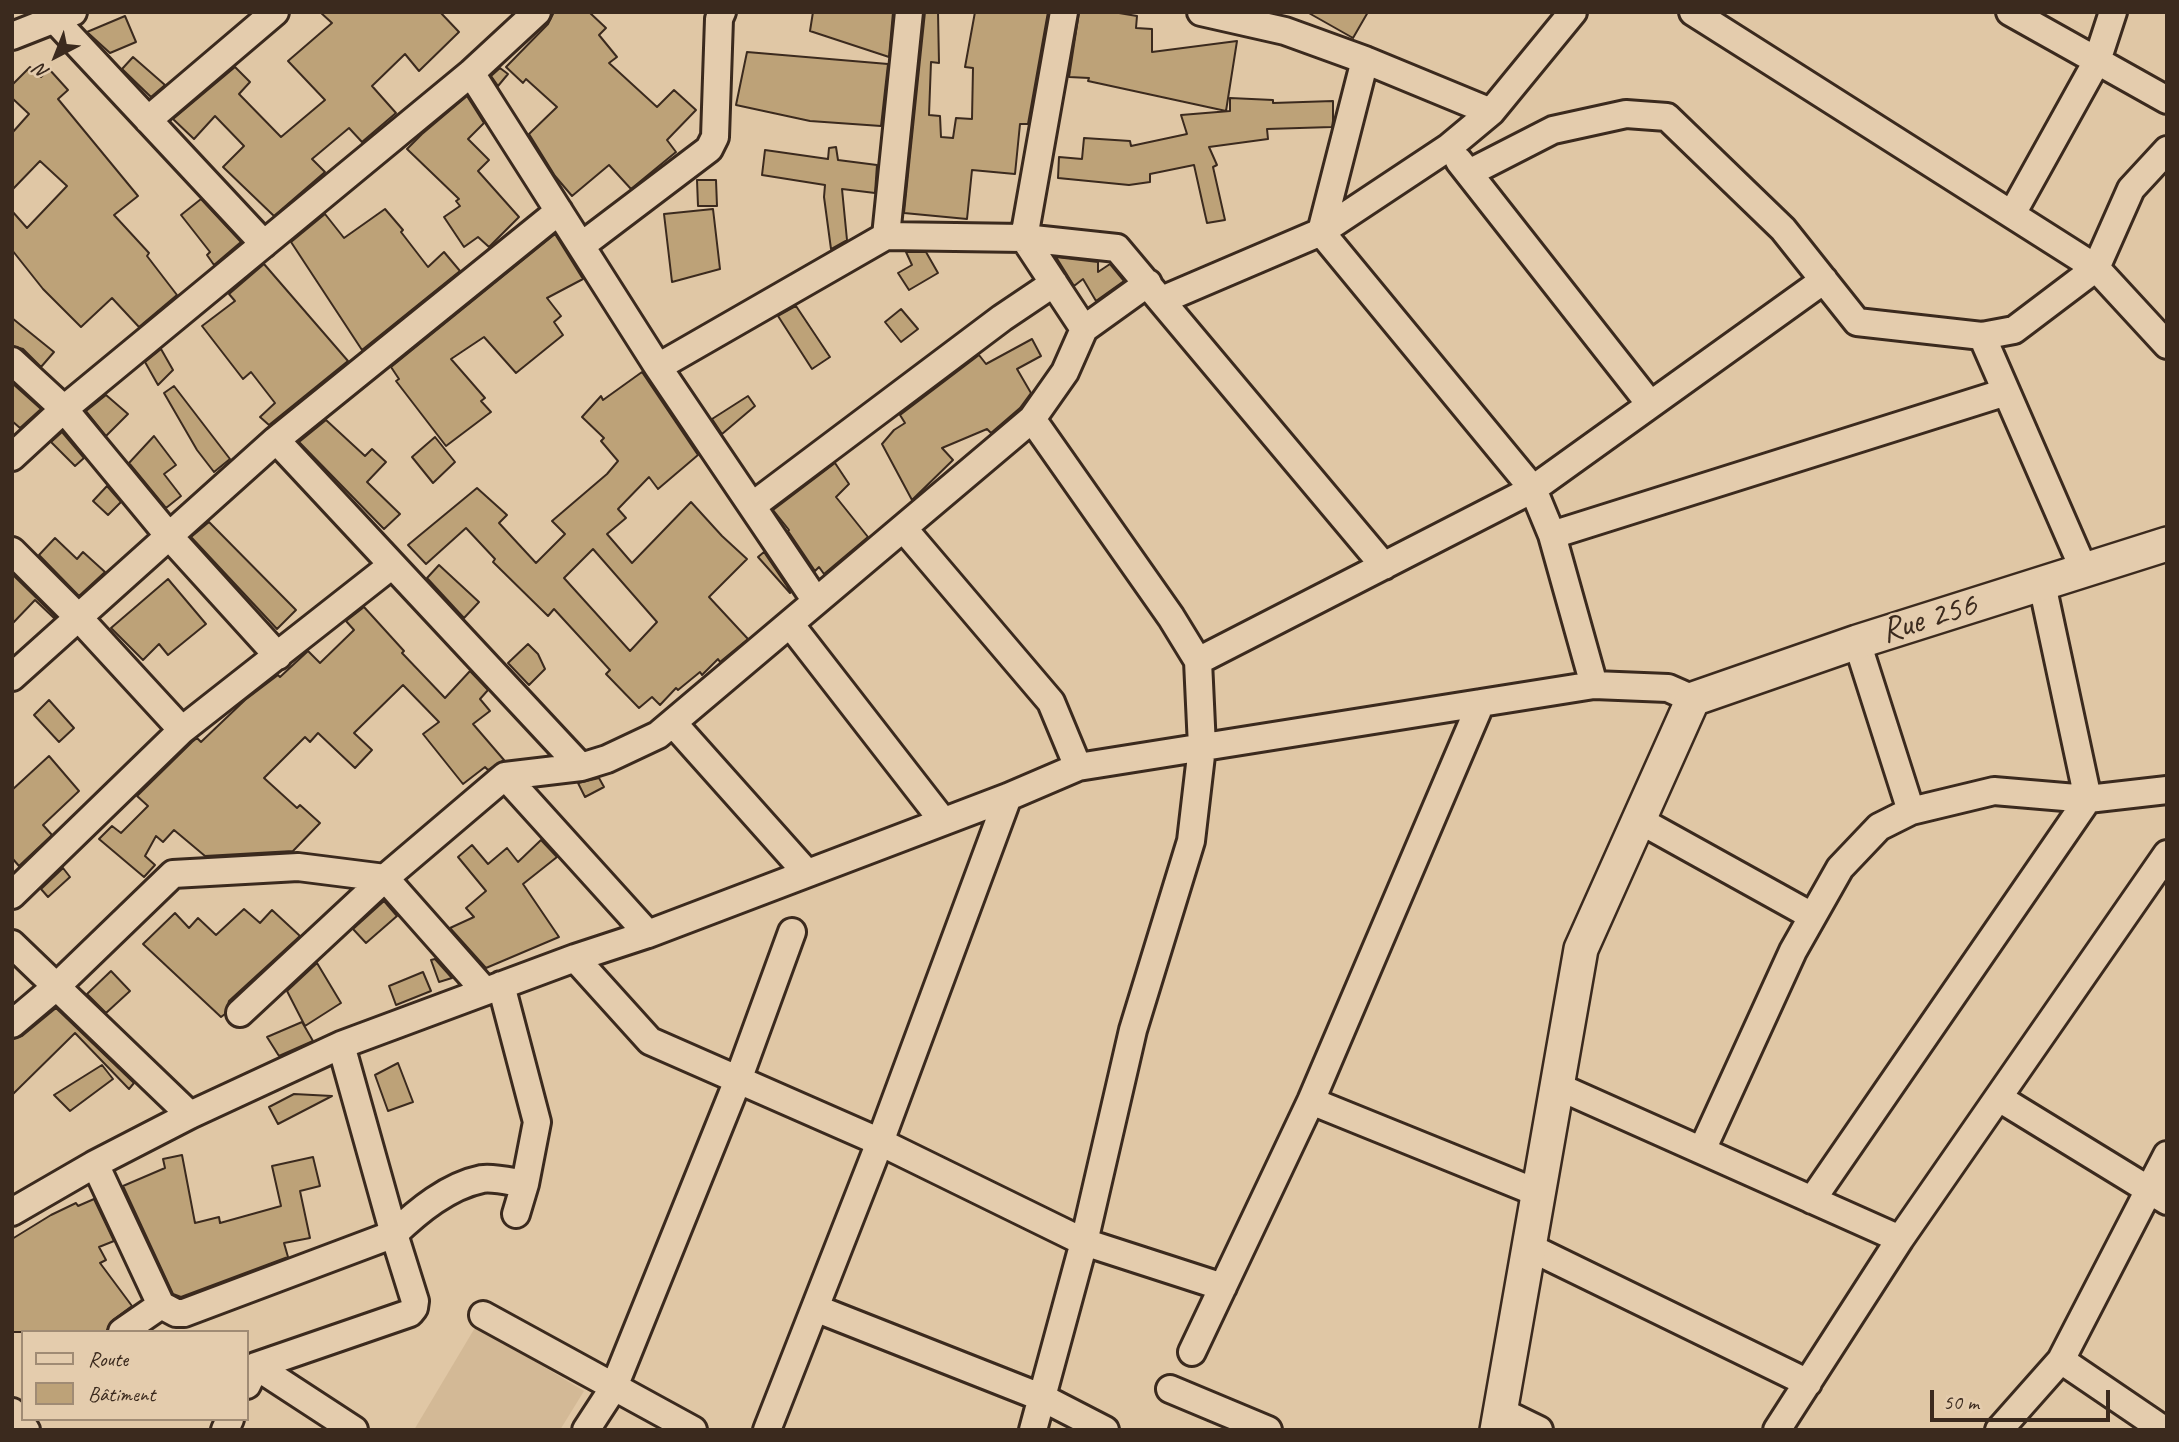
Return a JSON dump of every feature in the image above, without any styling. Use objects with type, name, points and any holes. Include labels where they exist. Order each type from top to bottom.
[{"type":"street","points":[[148,120],[275,12]]},
{"type":"street","points":[[12,457],[64,409],[471,74],[537,12]]},
{"type":"street","points":[[581,246],[709,149],[715,137],[719,19],[722,12]]},
{"type":"street","points":[[886,236],[909,12]]},
{"type":"street","points":[[1064,12],[1024,238],[1084,329]]},
{"type":"street","points":[[1201,12],[1292,22],[1365,60],[1491,112]]},
{"type":"street","points":[[240,1013],[385,878],[505,776],[581,767],[607,759],[648,740],[673,723],[1032,419],[1065,372],[1084,329],[1155,292],[1321,232],[1449,147],[1491,112],[1573,12]]},
{"type":"street","points":[[1693,12],[2096,268],[2167,345]]},
{"type":"street","points":[[2010,12],[2167,100]]},
{"type":"street","points":[[2012,214],[2097,61],[2113,12]]},
{"type":"street","points":[[12,36],[64,16],[148,120],[264,244]]},
{"type":"street","points":[[1321,232],[1365,60]]},
{"type":"street","points":[[471,74],[658,367],[816,601]]},
{"type":"street","points":[[1469,173],[1553,130],[1626,114],[1667,117],[1783,229],[1857,322],[1982,336],[2014,330],[2096,268],[2132,189],[2166,152]]},
{"type":"street","points":[[1449,147],[1650,404]]},
{"type":"street","points":[[12,677],[276,440],[559,211]]},
{"type":"street","points":[[1321,232],[1533,489],[1552,535],[1594,685]]},
{"type":"street","points":[[658,367],[886,236],[1024,238],[1117,248],[1384,566]]},
{"type":"street","points":[[1198,661],[1533,489],[1824,280]]},
{"type":"street","points":[[752,506],[991,326],[1054,283]]},
{"type":"street","points":[[1982,336],[2084,570]]},
{"type":"street","points":[[12,361],[64,409],[169,536],[278,656]]},
{"type":"street","points":[[1552,535],[2006,392]]},
{"type":"street","points":[[1032,419],[1171,617],[1198,661],[1202,747],[1191,841],[1133,1030],[1084,1242],[1033,1430]]},
{"type":"street","points":[[276,440],[581,767]]},
{"type":"street","points":[[903,528],[1051,702],[1078,767]]},
{"type":"street","name":"Rue 256","points":[[1693,699],[1857,642],[2167,544]]},
{"type":"street","points":[[12,551],[78,617],[183,730]]},
{"type":"street","points":[[12,895],[183,730],[392,565]]},
{"type":"street","points":[[1812,1200],[2088,799],[2042,584]]},
{"type":"street","points":[[790,624],[943,821]]},
{"type":"street","points":[[1857,642],[1911,811]]},
{"type":"street","points":[[12,1212],[95,1164],[190,1115],[341,1045],[575,958],[648,934],[1008,797],[1078,767],[1594,685],[1668,688],[1693,699],[1581,949],[1538,1193],[1499,1420],[1539,1430]]},
{"type":"street","points":[[1192,1352],[1311,1101],[1481,703]]},
{"type":"street","points":[[673,723],[806,872]]},
{"type":"street","points":[[505,776],[648,934]]},
{"type":"street","points":[[1702,1150],[1793,951],[1812,916],[1840,868],[1879,827],[1911,811],[1994,791],[2088,799],[2167,790]]},
{"type":"street","points":[[767,1430],[880,1142],[1008,797]]},
{"type":"street","points":[[1639,820],[1812,916]]},
{"type":"street","points":[[1777,1430],[1900,1239],[2167,854]]},
{"type":"street","points":[[12,1024],[57,986],[173,873],[298,867],[385,878],[493,988],[537,1122],[516,1214]]},
{"type":"street","points":[[586,1430],[614,1387],[738,1080],[792,932]]},
{"type":"street","points":[[12,944],[190,1115]]},
{"type":"street","points":[[575,958],[650,1041],[880,1142],[1084,1242],[1223,1287]]},
{"type":"street","points":[[251,1375],[410,1313],[414,1308],[415,1301],[341,1045]]},
{"type":"street","points":[[1557,1086],[1900,1239]]},
{"type":"street","points":[[1999,1098],[2158,1196]]},
{"type":"street","points":[[1311,1101],[1538,1193]]},
{"type":"street","points":[[1999,1430],[2061,1360],[2158,1196],[2167,1156]]},
{"type":"street","points":[[95,1164],[161,1305],[176,1313],[184,1313],[394,1234],[416,1213],[447,1193],[483,1179],[525,1184]]},
{"type":"street","points":[[1529,1247],[1808,1383]]},
{"type":"street","points":[[125,1330],[161,1305]]},
{"type":"street","points":[[815,1308],[1043,1398],[1105,1430]]},
{"type":"street","points":[[483,1315],[693,1430]]},
{"type":"street","points":[[2061,1360],[2164,1430]]},
{"type":"street","points":[[251,1375],[354,1430]]},
{"type":"street","points":[[1170,1389],[1268,1430]]},
{"type":"street","points":[[12,1410],[26,1430]]},
{"type":"shaded area","points":[[476,1326],[584,1391],[560,1430],[414,1430]]},
{"type":"building","points":[[320,12],[440,12],[459,32],[419,71],[405,54],[372,86],[396,113],[362,142],[349,128],[312,159],[325,172],[274,216],[223,167],[244,146],[215,116],[194,139],[173,119],[235,67],[250,82],[239,94],[281,137],[325,100],[288,61],[332,23]]},
{"type":"building","points":[[554,12],[589,12],[606,28],[599,35],[617,57],[609,63],[657,107],[674,90],[696,110],[667,140],[676,152],[631,189],[609,165],[572,196],[555,176],[529,134],[557,107],[526,79],[523,83],[506,67],[548,24]]},
{"type":"building","points":[[813,12],[893,12],[889,57],[810,31]]},
{"type":"building","points":[[925,12],[938,12],[939,63],[931,62],[929,115],[940,116],[941,137],[953,138],[956,118],[972,119],[973,68],[965,67],[975,12],[1048,12],[1028,124],[1020,124],[1015,174],[972,170],[967,219],[904,213]]},
{"type":"building","points":[[1079,12],[1113,12],[1137,16],[1136,28],[1152,29],[1152,52],[1237,41],[1226,111],[1088,81],[1089,78],[1069,77]]},
{"type":"building","points":[[1307,12],[1368,12],[1353,38]]},
{"type":"building","points":[[125,16],[136,42],[110,53],[87,32]]},
{"type":"building","points":[[747,52],[888,64],[881,126],[810,121],[736,105]]},
{"type":"building","points":[[133,57],[165,85],[151,97],[122,69]]},
{"type":"building","points":[[30,67],[41,77],[49,69],[68,90],[58,99],[138,196],[114,215],[149,253],[147,256],[177,295],[139,327],[112,298],[81,327],[43,289],[12,250],[12,211],[27,228],[67,186],[40,161],[12,190],[12,133],[29,114],[12,98],[12,85]]},
{"type":"building","points":[[500,68],[508,74],[498,86],[491,76]]},
{"type":"building","points":[[467,96],[484,123],[468,139],[489,160],[478,171],[519,217],[489,247],[478,237],[464,247],[444,217],[460,206],[456,201],[459,199],[407,149]]},
{"type":"building","points":[[1230,98],[1273,100],[1273,103],[1333,101],[1333,121],[1332,127],[1267,129],[1268,139],[1209,147],[1217,165],[1213,167],[1225,220],[1207,223],[1194,165],[1150,174],[1150,182],[1129,185],[1058,178],[1059,157],[1082,159],[1084,138],[1130,141],[1131,146],[1187,134],[1181,115],[1230,111]]},
{"type":"building","points":[[836,147],[838,160],[877,165],[875,193],[842,189],[847,240],[831,249],[824,197],[825,185],[762,175],[765,150],[828,159],[829,148]]},
{"type":"building","points":[[697,180],[716,180],[717,206],[698,206]]},
{"type":"building","points":[[201,199],[241,242],[214,265],[207,255],[210,252],[181,215]]},
{"type":"building","points":[[385,209],[428,267],[444,252],[460,271],[362,350],[291,242],[325,214],[344,238]]},
{"type":"building","points":[[713,209],[720,269],[672,282],[664,214]]},
{"type":"building","points":[[555,234],[583,279],[547,298],[561,316],[554,322],[563,335],[516,373],[484,337],[451,359],[485,398],[481,401],[491,412],[446,446],[396,381],[399,379],[391,367]]},
{"type":"building","points":[[906,252],[926,252],[938,273],[909,290],[898,273],[912,265]]},
{"type":"building","points":[[1056,257],[1098,262],[1098,272],[1110,264],[1124,281],[1096,301],[1083,279],[1074,286]]},
{"type":"building","points":[[264,264],[348,361],[269,425],[260,417],[275,403],[251,372],[243,379],[202,326],[235,301],[229,294]]},
{"type":"building","points":[[796,306],[830,357],[812,369],[778,316]]},
{"type":"building","points":[[901,309],[918,329],[901,342],[885,322]]},
{"type":"building","points":[[12,318],[54,352],[41,367],[23,349],[12,346]]},
{"type":"building","points":[[1032,339],[1041,356],[1017,369],[1031,393],[1020,408],[991,433],[987,429],[942,448],[953,460],[912,500],[882,444],[894,430],[905,423],[900,415],[979,355],[986,364]]},
{"type":"building","points":[[161,349],[173,370],[158,385],[145,362]]},
{"type":"building","points":[[642,372],[698,455],[658,489],[649,477],[618,509],[626,518],[607,534],[632,563],[691,502],[747,559],[709,597],[748,639],[720,662],[718,659],[702,675],[700,672],[678,690],[676,688],[660,705],[652,697],[639,708],[606,674],[610,670],[554,609],[548,616],[493,562],[495,559],[466,528],[426,564],[408,545],[477,488],[507,515],[499,523],[536,563],[565,534],[552,521],[607,474],[618,461],[601,441],[604,438],[582,417],[601,396],[603,400]],"holes":[[[593,549],[657,622],[630,651],[564,578]]]},
{"type":"building","points":[[12,383],[41,409],[20,428],[12,421]]},
{"type":"building","points":[[174,386],[230,459],[214,472],[197,450],[164,393]]},
{"type":"building","points":[[106,395],[128,414],[106,436],[86,411]]},
{"type":"building","points":[[748,396],[755,406],[722,434],[712,419]]},
{"type":"building","points":[[326,420],[365,456],[372,449],[386,462],[367,482],[400,514],[384,529],[299,442]]},
{"type":"building","points":[[62,432],[84,458],[75,466],[51,442]]},
{"type":"building","points":[[154,436],[176,465],[164,474],[181,496],[166,508],[129,463]]},
{"type":"building","points":[[435,437],[455,462],[433,483],[412,457]]},
{"type":"building","points":[[835,463],[849,484],[836,497],[868,537],[824,574],[819,567],[815,571],[773,510]]},
{"type":"building","points":[[107,486],[121,502],[108,515],[93,501]]},
{"type":"building","points":[[209,522],[296,610],[277,629],[191,537]]},
{"type":"building","points":[[55,538],[77,559],[83,552],[105,572],[79,596],[39,555]]},
{"type":"building","points":[[764,552],[791,592],[790,593],[758,557]]},
{"type":"building","points":[[439,565],[479,602],[464,618],[427,578]]},
{"type":"building","points":[[12,574],[56,617],[35,600],[12,624]]},
{"type":"building","points":[[168,579],[206,624],[168,655],[159,644],[143,660],[111,628]]},
{"type":"building","points":[[364,607],[404,651],[402,653],[445,698],[470,671],[488,690],[480,699],[490,711],[473,724],[504,760],[488,770],[485,767],[463,784],[423,734],[439,722],[403,685],[354,733],[372,750],[355,768],[318,733],[310,742],[305,737],[264,778],[297,808],[300,805],[320,823],[293,851],[205,856],[174,830],[163,842],[156,836],[145,856],[155,865],[144,877],[99,839],[112,826],[121,833],[148,806],[137,796],[197,738],[201,742],[245,700],[278,675],[280,677],[308,651],[320,663],[354,630],[346,621]]},
{"type":"building","points":[[528,644],[538,654],[545,669],[529,685],[508,663]]},
{"type":"building","points":[[49,700],[74,728],[59,742],[34,715]]},
{"type":"building","points":[[49,756],[79,791],[43,825],[52,835],[19,866],[12,858],[12,790]]},
{"type":"building","points":[[599,778],[604,787],[585,797],[578,783]]},
{"type":"building","points":[[541,840],[557,857],[523,884],[559,937],[486,968],[450,928],[474,917],[466,908],[486,891],[458,857],[472,845],[488,864],[507,848],[518,862]]},
{"type":"building","points":[[63,868],[70,877],[48,897],[41,889]]},
{"type":"building","points":[[384,901],[397,916],[366,943],[353,929]]},
{"type":"building","points":[[244,909],[260,923],[272,910],[300,936],[229,1001],[225,1014],[221,1017],[143,944],[175,913],[189,928],[198,918],[216,935]]},
{"type":"building","points":[[435,959],[452,978],[439,982],[431,960]]},
{"type":"building","points":[[317,963],[341,1003],[305,1026],[287,991]]},
{"type":"building","points":[[111,971],[130,991],[106,1013],[87,994]]},
{"type":"building","points":[[423,972],[431,991],[396,1005],[389,986]]},
{"type":"building","points":[[56,1008],[134,1083],[129,1089],[75,1033],[12,1095],[12,1039],[22,1036]]},
{"type":"building","points":[[302,1022],[313,1041],[279,1056],[267,1037]]},
{"type":"building","points":[[398,1063],[413,1102],[388,1111],[375,1075]]},
{"type":"building","points":[[102,1065],[113,1079],[70,1111],[54,1095]]},
{"type":"building","points":[[294,1094],[332,1096],[278,1124],[269,1107]]},
{"type":"building","points":[[182,1155],[195,1223],[219,1217],[220,1223],[281,1206],[272,1166],[313,1157],[320,1186],[300,1191],[310,1238],[284,1243],[288,1257],[181,1297],[173,1294],[123,1186],[165,1168],[163,1159]]},
{"type":"building","points":[[94,1199],[114,1241],[99,1247],[106,1260],[100,1263],[132,1306],[113,1320],[107,1330],[12,1332],[12,1239],[51,1215],[76,1203],[78,1206]]}]
